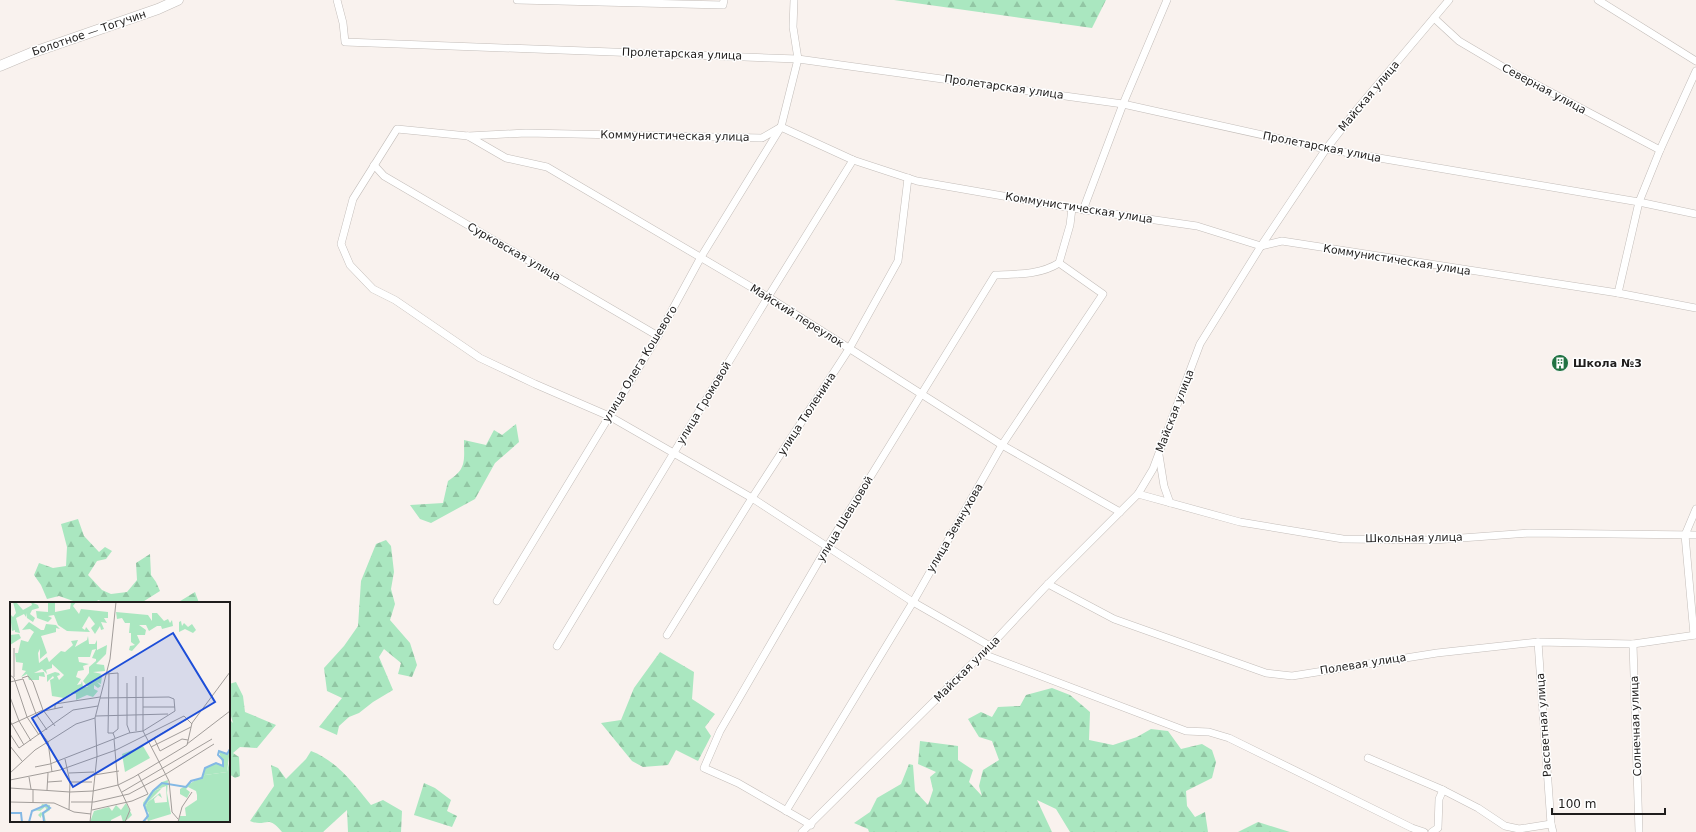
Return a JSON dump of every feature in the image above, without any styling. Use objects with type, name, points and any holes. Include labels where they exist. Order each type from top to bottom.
[{"type":"main road","name":"Болотное — Тогучин","points":[[0,66],[31,53],[158,9],[178,0]]},
{"type":"street","name":"Пролетарская улица","points":[[337,0],[343,23],[345,42],[798,59],[1123,104],[1326,149],[1639,202],[1696,214]]},
{"type":"street","points":[[517,0],[724,3]]},
{"type":"street","points":[[794,0],[793,27],[798,59]]},
{"type":"street","points":[[1084,210],[1123,104],[1167,0]]},
{"type":"street","name":"Майская улица","points":[[802,832],[990,646],[1048,584],[1138,494],[1153,469],[1200,344],[1261,246],[1326,149],[1358,108],[1448,0]]},
{"type":"street","points":[[1598,0],[1696,61]]},
{"type":"street","name":"Северная улица","points":[[1434,18],[1459,41],[1503,67],[1660,150]]},
{"type":"street","name":"улица Олега Кошевого","points":[[497,601],[658,336],[701,257],[781,127],[798,59]]},
{"type":"street","points":[[1618,294],[1639,202],[1660,150],[1696,71]]},
{"type":"street","name":"Коммунистическая улица","points":[[374,165],[397,129],[468,136],[526,133],[762,138],[781,127],[853,160],[917,181],[1084,210],[1197,226],[1261,246],[1282,241],[1618,294],[1696,308]]},
{"type":"street","name":"Майский переулок","points":[[468,136],[506,158],[547,167],[768,297],[1002,445],[1120,512]]},
{"type":"street","name":"улица Громовой","points":[[557,646],[768,297],[853,160]]},
{"type":"street","points":[[374,165],[352,199],[341,244],[350,265],[373,289],[395,300],[480,358],[609,416],[752,498],[913,602],[990,646]]},
{"type":"street","name":"Сурковская улица","points":[[374,165],[384,176],[658,336]]},
{"type":"street","name":"улица Тюленина","points":[[668,635],[752,498],[849,349],[898,261],[908,178]]},
{"type":"street","points":[[1059,263],[1070,225],[1072,208]]},
{"type":"street","name":"улица Шевцовой","points":[[786,811],[738,783],[704,768],[727,718],[827,547],[995,275],[1032,273],[1049,270],[1059,263]]},
{"type":"street","name":"улица Земнухова","points":[[786,811],[913,602],[1002,445],[1103,294],[1059,263]]},
{"type":"street","points":[[1159,453],[1164,486],[1170,503]]},
{"type":"street","name":"Школьная улица","points":[[1138,494],[1240,522],[1343,539],[1434,540],[1529,533],[1696,535]]},
{"type":"street","points":[[1695,635],[1685,535],[1696,509]]},
{"type":"street","name":"Полевая улица","points":[[1048,584],[1114,619],[1266,673],[1292,676],[1437,653],[1538,642],[1632,644],[1695,635]]},
{"type":"street","name":"Рассветная улица","points":[[1538,642],[1551,824],[1553,832]]},
{"type":"street","name":"Солнечная улица","points":[[1632,644],[1639,832]]},
{"type":"street","points":[[982,654],[1186,731],[1209,732],[1229,738],[1405,825],[1424,832]]},
{"type":"street","points":[[1368,758],[1443,790],[1478,808],[1505,826],[1519,829],[1551,824]]},
{"type":"street","points":[[1432,832],[1438,828],[1439,799],[1443,790]]},
{"type":"street","points":[[786,811],[810,825]]},
{"type":"green space","points":[[894,0],[1106,0],[1092,28]]},
{"type":"green space","points":[[516,424],[519,442],[495,463],[475,499],[431,523],[420,519],[410,505],[443,503],[448,481],[459,472],[463,464],[464,440],[486,445],[494,430],[502,435]]},
{"type":"green space","points":[[78,519],[84,536],[99,552],[105,547],[112,551],[106,559],[97,561],[88,575],[102,590],[111,594],[127,592],[137,580],[136,563],[150,554],[151,575],[160,591],[143,602],[103,602],[98,600],[97,602],[76,602],[59,596],[47,599],[41,585],[34,575],[39,563],[53,568],[66,566],[67,547],[61,524]]},
{"type":"green space","points":[[386,540],[391,546],[394,572],[391,589],[395,604],[390,620],[410,643],[417,665],[412,677],[398,674],[401,663],[384,649],[379,657],[393,690],[373,702],[359,713],[349,717],[339,726],[337,735],[319,727],[342,698],[327,691],[324,668],[344,646],[358,626],[361,581],[376,544]]},
{"type":"green space","points":[[195,592],[199,602],[179,602]]},
{"type":"green space","points":[[660,652],[694,672],[692,699],[715,714],[705,727],[711,736],[698,761],[676,750],[668,765],[643,767],[632,761],[601,723],[621,720],[634,688]]},
{"type":"green space","points":[[236,682],[243,696],[245,712],[276,725],[257,748],[240,747],[233,753],[239,757],[240,776],[235,778],[230,775],[230,720],[233,723],[230,712],[230,684]]},
{"type":"green space","points":[[1052,688],[1070,695],[1090,712],[1089,740],[1113,745],[1137,737],[1151,729],[1168,731],[1181,749],[1202,744],[1212,750],[1216,762],[1212,778],[1186,791],[1187,806],[1195,817],[1205,812],[1208,832],[1070,832],[1056,809],[1037,800],[1052,832],[869,832],[868,829],[854,823],[870,812],[877,798],[901,784],[909,764],[913,765],[915,791],[928,805],[933,790],[930,777],[936,772],[918,764],[920,741],[958,746],[958,760],[973,770],[969,782],[982,796],[979,786],[983,770],[999,760],[992,741],[979,737],[968,719],[981,712],[992,717],[998,707],[1020,706],[1026,695]]},
{"type":"green space","points":[[311,751],[320,755],[337,767],[371,805],[383,800],[402,811],[401,832],[348,832],[347,810],[323,832],[282,832],[273,823],[256,823],[250,821],[274,786],[271,765],[278,768],[286,779],[306,759]]},
{"type":"green space","points":[[424,783],[435,788],[451,800],[447,811],[457,816],[452,827],[414,815]]},
{"type":"green space","points":[[1258,822],[1290,832],[1238,832]]},
{"type":"place","name":"Школа №3","points":[[1560,363]]}]
